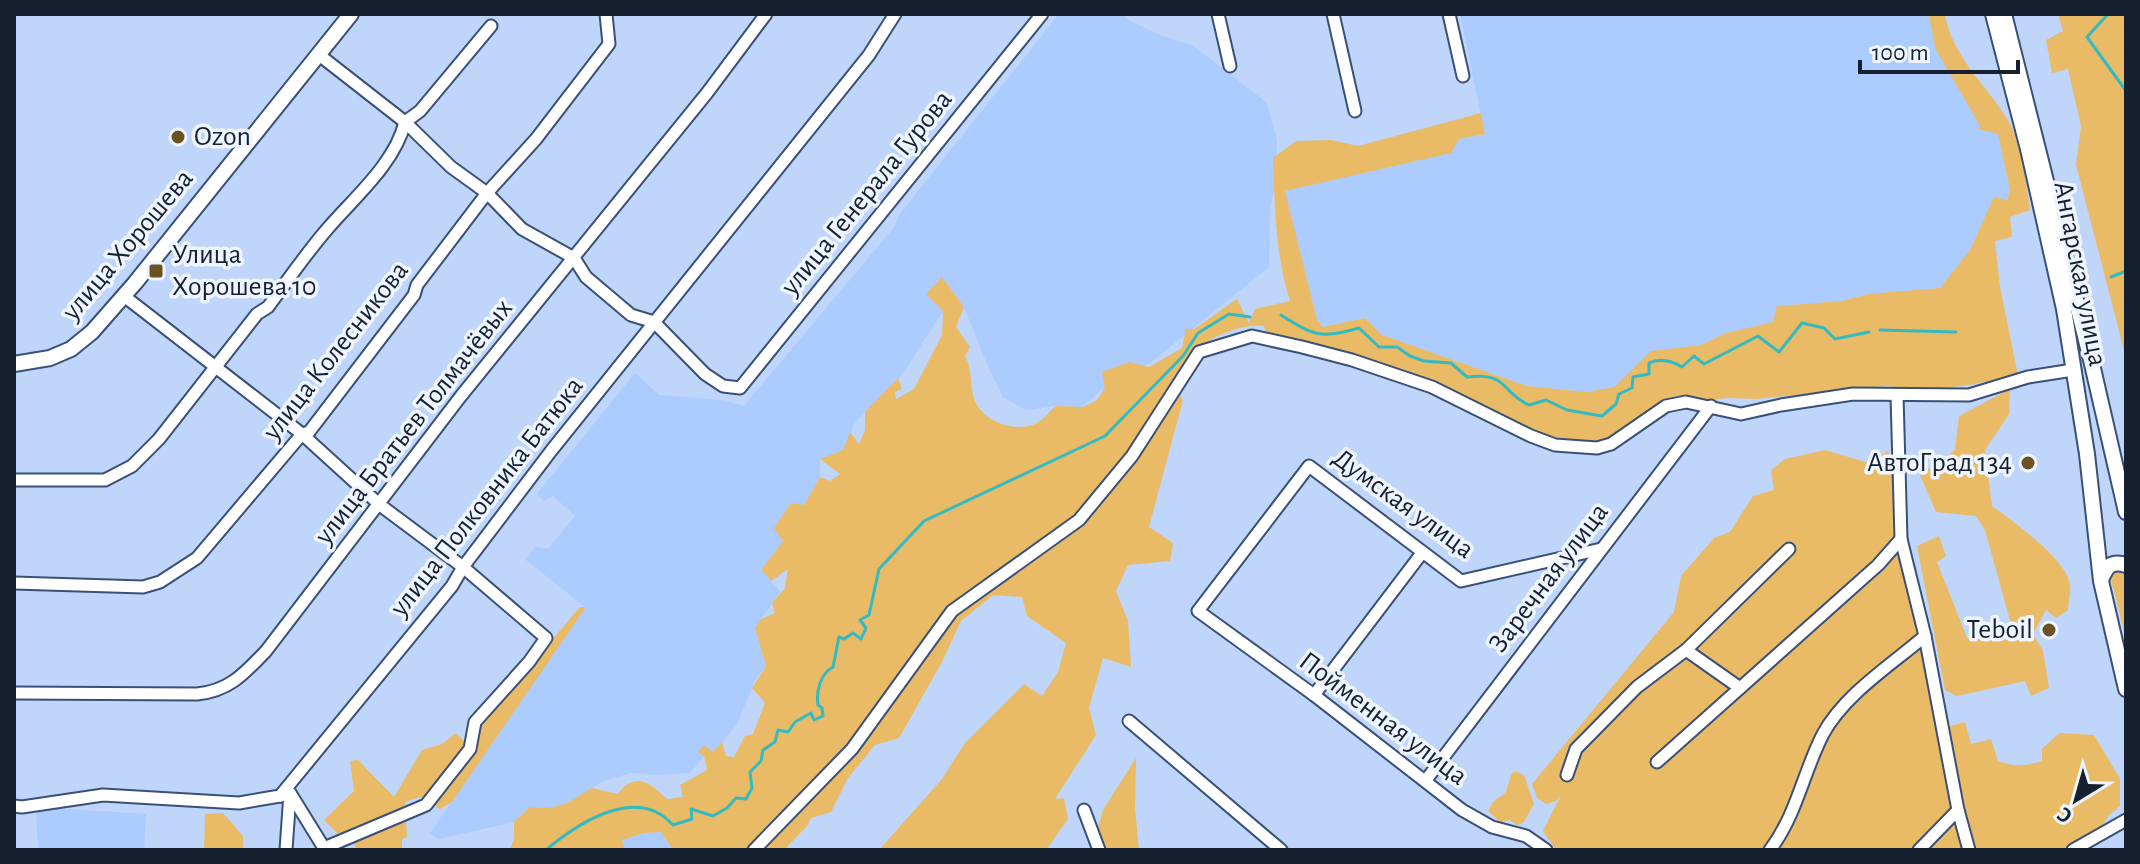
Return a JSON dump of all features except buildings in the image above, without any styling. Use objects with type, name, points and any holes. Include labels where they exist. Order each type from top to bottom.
[{"type":"main road","name":"улица Хорошева","points":[[14,364],[50,358],[71,349],[92,332],[351,14]]},
{"type":"main road","name":"Ангарская улица","points":[[1993,14],[2051,249],[2087,454],[2101,581],[2126,689]]},
{"type":"main road","name":"Ангарская улица","points":[[2004,14],[2126,512]]},
{"type":"main road","points":[[2101,581],[2109,564],[2126,565]]},
{"type":"street","name":"улица Колесникова","points":[[14,583],[143,587],[160,582],[197,558],[302,434],[309,432],[369,357],[414,295],[417,285],[487,193],[536,139],[609,44],[606,14]]},
{"type":"street","name":"улица Братьев Толмачёвых","points":[[14,693],[197,694],[216,692],[245,673],[266,651],[461,396],[707,93],[766,14]]},
{"type":"street","name":"улица Полковника Батюка","points":[[285,794],[452,586],[551,451],[869,55],[895,14]]},
{"type":"street","name":"улица Генерала Гурова","points":[[654,322],[705,374],[723,386],[740,388],[1042,14]]},
{"type":"street","points":[[1218,14],[1230,66]]},
{"type":"street","points":[[1333,14],[1355,111]]},
{"type":"street","points":[[1449,14],[1463,76]]},
{"type":"street","points":[[14,480],[105,480],[132,466],[159,439],[257,314],[268,307],[328,227],[350,205],[400,141],[405,122],[420,111],[491,26]]},
{"type":"street","points":[[318,54],[405,122],[451,167],[487,193],[522,229],[574,258],[586,277],[631,315],[654,322]]},
{"type":"street","points":[[124,296],[302,434],[380,505],[463,567],[546,638],[529,662],[475,722],[470,749],[426,805],[324,848],[285,794]]},
{"type":"street","points":[[754,850],[852,749],[952,611],[1079,520],[1132,456],[1199,352],[1252,336],[1302,347],[1432,387],[1543,441],[1582,448],[1611,444],[1666,406],[1686,402],[1741,414],[1853,394],[1969,395],[2028,377],[2073,370]]},
{"type":"street","points":[[1897,395],[1901,539],[1925,636],[1958,810],[1969,850]]},
{"type":"street","name":"Заречная улица","points":[[1426,780],[1711,406]]},
{"type":"street","name":"Думская улица","points":[[1198,611],[1309,466],[1461,581],[1601,549]]},
{"type":"street","points":[[1657,762],[1878,565],[1901,539]]},
{"type":"street","points":[[1567,775],[1576,749],[1637,687],[1686,650],[1789,549]]},
{"type":"street","points":[[1314,695],[1422,553]]},
{"type":"street","name":"Пойменная улица","points":[[1198,611],[1314,695],[1462,810],[1492,827],[1526,836],[1546,850]]},
{"type":"street","points":[[1770,850],[1786,829],[1824,733],[1848,702],[1925,636]]},
{"type":"street","points":[[1686,650],[1740,688]]},
{"type":"street","points":[[1129,721],[1281,850]]},
{"type":"street","points":[[14,806],[103,795],[239,803],[285,794]]},
{"type":"street","points":[[285,794],[286,850]]},
{"type":"street","points":[[1084,810],[1099,850]]},
{"type":"street","points":[[1919,850],[1958,810]]},
{"type":"street","points":[[2073,850],[2126,820]]},
{"type":"shaded area","points":[[1059,14],[1124,14],[1128,20],[1162,36],[1192,45],[1266,102],[1277,140],[1276,181],[1270,210],[1269,267],[1150,363],[1102,390],[1082,407],[1026,410],[1003,397],[964,307],[942,278],[927,293],[943,311],[901,376],[855,422],[843,450],[820,459],[820,477],[776,554],[761,570],[780,592],[755,628],[766,666],[755,680],[737,724],[713,753],[704,745],[704,756],[690,773],[631,773],[603,781],[566,804],[551,809],[530,807],[514,822],[438,839],[430,833],[585,607],[526,560],[535,547],[548,549],[575,516],[553,496],[544,501],[537,494],[635,373],[659,395],[722,400],[744,406],[895,226],[899,215]]},
{"type":"shaded area","points":[[1460,14],[1929,14],[1936,41],[1998,134],[2010,190],[2007,200],[1994,198],[1970,250],[1940,289],[1868,294],[1841,301],[1778,306],[1773,322],[1726,333],[1701,345],[1652,351],[1614,388],[1587,392],[1527,386],[1382,335],[1365,318],[1323,327],[1317,320],[1284,191],[1450,153],[1459,139],[1485,134]]},
{"type":"shaded area","points":[[1929,14],[1945,14],[1954,43],[2008,120],[2019,150],[2030,210],[2010,217],[2012,237],[1995,241],[2000,287],[2018,375],[1926,390],[1886,386],[1756,399],[1704,400],[1677,396],[1668,398],[1615,434],[1578,443],[1540,436],[1498,418],[1439,386],[1385,365],[1275,336],[1266,333],[1264,326],[1236,329],[1196,349],[1172,383],[1183,400],[1149,527],[1173,543],[1170,561],[1128,565],[1116,591],[1128,621],[1131,667],[1103,658],[1089,708],[1096,735],[1055,799],[1064,798],[1068,819],[1046,850],[879,850],[942,779],[965,743],[1024,684],[1042,696],[1058,672],[1066,643],[1027,616],[1022,597],[993,595],[961,621],[942,662],[899,738],[875,745],[848,778],[831,812],[811,818],[784,850],[673,850],[661,832],[644,833],[622,840],[625,850],[499,850],[510,849],[514,839],[514,822],[530,807],[562,805],[591,788],[618,794],[636,781],[648,784],[667,799],[683,797],[680,785],[707,770],[704,756],[698,752],[704,745],[713,752],[722,742],[726,756],[734,757],[745,736],[753,734],[765,703],[752,688],[766,666],[755,628],[761,619],[775,613],[772,603],[785,588],[788,569],[771,581],[761,570],[783,541],[774,528],[791,503],[804,505],[820,477],[830,481],[840,474],[820,459],[843,450],[850,432],[859,444],[865,430],[865,412],[898,378],[902,389],[895,392],[896,399],[914,389],[942,335],[943,311],[926,294],[942,277],[964,307],[956,327],[970,347],[965,356],[978,406],[983,413],[1000,423],[1029,426],[1039,422],[1056,406],[1082,407],[1096,401],[1105,388],[1102,372],[1129,362],[1149,367],[1182,348],[1186,329],[1194,329],[1237,299],[1249,323],[1255,309],[1290,301],[1279,248],[1273,158],[1296,141],[1331,140],[1358,146],[1481,113],[1485,134],[1459,139],[1451,153],[1285,191],[1317,320],[1323,327],[1365,318],[1382,335],[1527,386],[1587,392],[1614,387],[1651,351],[1701,345],[1726,333],[1773,322],[1777,306],[1940,288],[1970,250],[1994,197],[2007,200],[2010,190],[1998,134],[1978,129],[1980,126],[1935,48]]},
{"type":"shaded area","points":[[2058,14],[2126,14],[2126,358],[2076,165],[2081,126],[2068,69],[2052,73],[2046,40],[2063,31]]},
{"type":"shaded area","points":[[2010,389],[2009,414],[1985,450],[1992,506],[2037,541],[2059,564],[2070,585],[2068,610],[2056,618],[2046,610],[2033,634],[2043,651],[2049,688],[2031,696],[2025,681],[1957,696],[1945,690],[1917,546],[1939,536],[1946,556],[1937,562],[1967,638],[2011,624],[1985,530],[1976,516],[1936,512],[1920,475],[1955,450],[1959,416]]},
{"type":"shaded area","points":[[1825,450],[1869,463],[1888,451],[1905,500],[1907,564],[1936,730],[1965,722],[1971,744],[1991,739],[1998,761],[2020,765],[2042,761],[2042,749],[2059,733],[2094,735],[2120,779],[2120,806],[2100,829],[2064,850],[1556,850],[1543,831],[1561,795],[1556,801],[1546,804],[1537,798],[1532,784],[1674,612],[1681,576],[1714,538],[1730,532],[1753,496],[1774,490],[1771,470],[1785,459]]},
{"type":"shaded area","points":[[2113,568],[2125,571],[2126,575],[2126,639],[2110,575]]},
{"type":"shaded area","points":[[580,607],[586,607],[452,802],[440,809],[419,797],[405,802],[407,837],[402,839],[402,850],[356,850],[352,831],[338,834],[324,820],[354,791],[350,761],[358,760],[394,797],[422,750],[442,744],[456,733],[468,745],[475,722],[539,648],[551,641]]},
{"type":"shaded area","points":[[1136,758],[1135,809],[1139,850],[1092,850],[1103,810]]},
{"type":"shaded area","points":[[1515,771],[1524,775],[1534,804],[1523,823],[1517,825],[1510,820],[1500,822],[1488,811],[1493,802],[1506,792]]},
{"type":"shaded area","points":[[36,807],[146,814],[144,850],[38,850]]},
{"type":"shaded area","points":[[223,813],[243,836],[243,850],[204,850],[205,814]]},
{"type":"shaded area","points":[[661,832],[673,850],[591,850],[644,833]]},
{"type":"waterway","points":[[2108,14],[2087,37],[2126,91]]},
{"type":"waterway","points":[[2111,277],[2126,271]]},
{"type":"waterway","points":[[546,850],[574,829],[608,812],[642,808],[659,813],[673,825],[692,819],[691,809],[713,816],[736,798],[746,799],[752,788],[750,772],[761,761],[763,750],[775,742],[778,730],[788,732],[795,722],[811,713],[814,720],[823,716],[822,708],[818,705],[818,689],[825,674],[833,667],[839,637],[844,639],[853,633],[861,639],[866,628],[860,620],[869,615],[879,569],[924,521],[1105,436],[1183,356],[1198,333],[1229,314],[1250,317]]},
{"type":"waterway","points":[[1281,315],[1318,334],[1335,334],[1359,328],[1379,347],[1397,347],[1424,361],[1451,363],[1467,377],[1497,380],[1529,405],[1546,400],[1567,410],[1602,416],[1616,404],[1619,394],[1632,388],[1633,377],[1649,374],[1649,363],[1653,361],[1666,361],[1682,367],[1694,356],[1704,364],[1758,336],[1779,352],[1802,323],[1824,328],[1835,339],[1869,332]]},
{"type":"waterway","points":[[1880,330],[1956,332]]},
{"type":"place","name":"Ozon","points":[[178,137]]},
{"type":"place","name":"Улица Хорошева 10","points":[[156,271]]},
{"type":"place","name":"АвтоГрад 134","points":[[2028,463]]},
{"type":"place","name":"Teboil","points":[[2049,630]]}]
